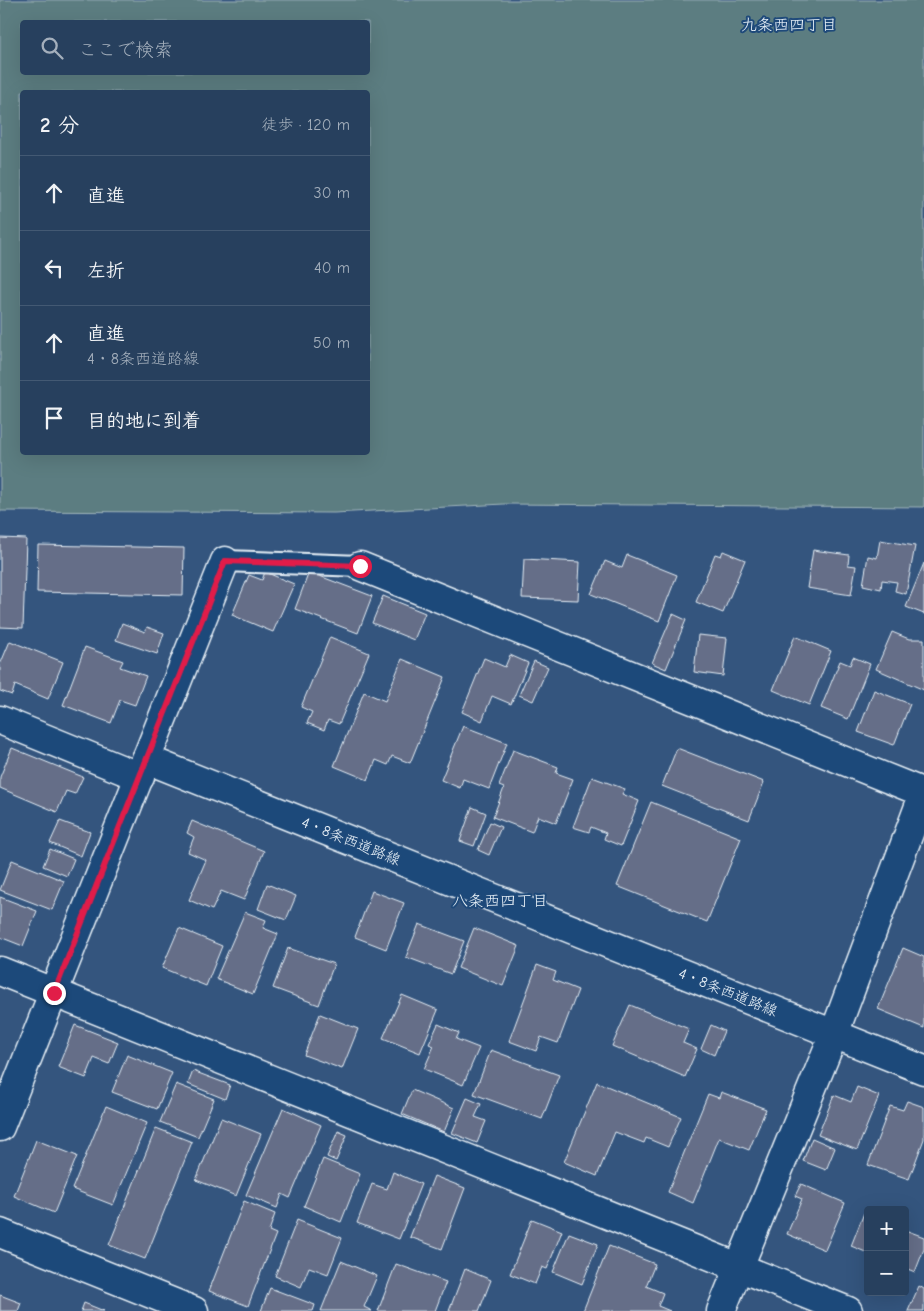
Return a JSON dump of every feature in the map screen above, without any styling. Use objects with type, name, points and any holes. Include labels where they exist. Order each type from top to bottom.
[{"type":"street","points":[[0,1127],[225,561]]},
{"type":"street","points":[[360,566],[924,793],[834,1034],[721,1311]]},
{"type":"street","name":"4・8条西道路線","points":[[0,720],[143,768],[924,1070]]},
{"type":"street","points":[[0,971],[848,1311]]},
{"type":"street","points":[[0,1233],[194,1311]]},
{"type":"lane","points":[[225,561],[360,566]]},
{"type":"green space","points":[[0,0],[924,0],[924,507],[504,504],[334,513],[0,511]]},
{"type":"building","points":[[0,538],[26,539],[23,628],[0,627]]},
{"type":"building","points":[[880,540],[915,546],[906,594],[895,591],[897,582],[882,580],[881,589],[863,585],[868,556],[877,558]]},
{"type":"building","points":[[38,545],[184,548],[183,595],[37,592]]},
{"type":"building","points":[[813,550],[849,555],[848,565],[856,566],[851,595],[807,588]]},
{"type":"building","points":[[723,551],[745,560],[723,613],[696,602],[715,554],[721,556]]},
{"type":"building","points":[[627,555],[677,575],[659,621],[591,594],[605,561],[622,568]]},
{"type":"building","points":[[524,559],[580,562],[578,600],[522,598]]},
{"type":"building","points":[[924,563],[924,614],[906,607]]},
{"type":"building","points":[[265,572],[294,584],[273,632],[232,615],[249,575],[262,580]]},
{"type":"building","points":[[309,572],[372,596],[358,633],[295,609]]},
{"type":"building","points":[[383,596],[425,613],[414,640],[372,623]]},
{"type":"building","points":[[673,614],[686,620],[666,669],[652,663]]},
{"type":"building","points":[[122,623],[145,632],[147,627],[164,633],[157,654],[116,640]]},
{"type":"building","points":[[892,632],[909,639],[924,639],[924,690],[876,669]]},
{"type":"building","points":[[698,635],[727,638],[723,676],[694,672]]},
{"type":"building","points":[[795,636],[831,651],[809,705],[773,690]]},
{"type":"building","points":[[330,637],[369,653],[339,724],[328,720],[324,730],[307,723],[312,712],[301,707]]},
{"type":"building","points":[[10,641],[63,662],[48,699],[15,685],[12,695],[0,691],[0,665]]},
{"type":"building","points":[[85,647],[123,661],[120,667],[146,676],[135,705],[120,700],[111,723],[63,705]]},
{"type":"building","points":[[510,655],[528,663],[511,704],[492,696],[482,721],[462,712],[484,658],[505,667]]},
{"type":"building","points":[[853,657],[870,664],[848,719],[821,708],[840,661],[850,665]]},
{"type":"building","points":[[402,659],[445,677],[410,763],[392,756],[388,765],[376,760],[368,780],[334,766],[364,692],[385,701]]},
{"type":"building","points":[[534,661],[548,667],[533,701],[519,695]]},
{"type":"building","points":[[874,690],[910,704],[894,745],[858,732]]},
{"type":"building","points":[[463,726],[507,743],[489,789],[463,779],[460,788],[441,780]]},
{"type":"building","points":[[12,748],[83,777],[75,794],[66,791],[57,812],[0,788],[0,777]]},
{"type":"building","points":[[677,748],[764,782],[749,820],[662,786]]},
{"type":"building","points":[[513,750],[558,767],[556,773],[573,779],[556,823],[538,816],[532,832],[493,817],[504,788],[499,786]]},
{"type":"building","points":[[592,777],[625,789],[622,794],[639,801],[621,846],[604,839],[606,833],[591,827],[589,832],[573,827]]},
{"type":"building","points":[[651,802],[741,838],[707,922],[617,886]]},
{"type":"building","points":[[472,807],[486,813],[474,846],[460,841]]},
{"type":"building","points":[[60,821],[90,832],[81,856],[50,843]]},
{"type":"building","points":[[192,821],[264,851],[244,900],[221,891],[212,910],[189,900],[206,860],[188,852],[194,837],[187,833]]},
{"type":"building","points":[[490,822],[501,827],[489,855],[478,850]]},
{"type":"building","points":[[50,849],[74,859],[67,876],[43,866]]},
{"type":"building","points":[[12,860],[64,881],[52,910],[0,890]]},
{"type":"building","points":[[267,884],[296,896],[286,920],[258,909]]},
{"type":"building","points":[[372,891],[404,903],[386,949],[355,937]]},
{"type":"building","points":[[0,897],[37,911],[23,946],[0,937]]},
{"type":"building","points":[[245,912],[266,920],[263,928],[278,934],[253,994],[216,979]]},
{"type":"building","points":[[419,924],[464,941],[451,974],[406,957]]},
{"type":"building","points":[[179,928],[222,946],[206,986],[162,968]]},
{"type":"building","points":[[474,928],[519,946],[503,986],[458,968]]},
{"type":"building","points":[[288,948],[334,964],[319,1005],[273,988]]},
{"type":"building","points":[[903,948],[924,957],[924,1028],[878,1009]]},
{"type":"building","points":[[537,965],[556,972],[553,980],[578,990],[558,1043],[541,1037],[536,1051],[509,1041]]},
{"type":"building","points":[[402,995],[438,1010],[420,1053],[383,1038]]},
{"type":"building","points":[[630,1005],[689,1029],[683,1043],[697,1049],[685,1077],[612,1046]]},
{"type":"building","points":[[320,1014],[358,1029],[342,1069],[304,1055]]},
{"type":"building","points":[[438,1024],[459,1033],[456,1039],[479,1048],[463,1085],[424,1069],[434,1046],[429,1044]]},
{"type":"building","points":[[75,1025],[118,1042],[109,1064],[94,1058],[86,1078],[58,1067]]},
{"type":"building","points":[[711,1025],[724,1031],[714,1055],[701,1049]]},
{"type":"building","points":[[491,1050],[559,1075],[542,1119],[474,1094]]},
{"type":"building","points":[[127,1055],[172,1073],[157,1109],[112,1092]]},
{"type":"building","points":[[193,1071],[230,1085],[225,1099],[188,1084]]},
{"type":"building","points":[[597,1082],[681,1117],[668,1147],[646,1138],[644,1143],[615,1132],[597,1176],[564,1162]]},
{"type":"building","points":[[176,1084],[214,1099],[198,1137],[160,1122]]},
{"type":"building","points":[[857,1087],[879,1096],[857,1150],[818,1135],[834,1095],[851,1102]]},
{"type":"building","points":[[412,1090],[454,1108],[444,1132],[402,1114]]},
{"type":"building","points":[[721,1092],[766,1109],[749,1150],[719,1138],[693,1203],[668,1192],[708,1094],[719,1098]]},
{"type":"building","points":[[467,1098],[481,1104],[475,1117],[486,1121],[477,1143],[452,1133]]},
{"type":"building","points":[[907,1101],[924,1107],[924,1139],[909,1179],[868,1165],[890,1106],[903,1110]]},
{"type":"building","points":[[106,1106],[147,1123],[113,1205],[72,1189]]},
{"type":"building","points":[[283,1108],[321,1125],[290,1198],[282,1194],[277,1208],[246,1195]]},
{"type":"building","points":[[221,1118],[261,1134],[236,1196],[196,1180]]},
{"type":"building","points":[[156,1128],[192,1142],[145,1259],[109,1245]]},
{"type":"building","points":[[338,1131],[347,1135],[336,1161],[327,1157]]},
{"type":"building","points":[[812,1138],[835,1148],[826,1170],[803,1161]]},
{"type":"building","points":[[36,1140],[77,1156],[54,1213],[14,1196]]},
{"type":"building","points":[[323,1159],[360,1174],[341,1222],[304,1206]]},
{"type":"building","points":[[393,1172],[421,1184],[399,1239],[357,1223],[372,1184],[387,1189]]},
{"type":"building","points":[[434,1176],[465,1188],[442,1249],[410,1237]]},
{"type":"building","points":[[801,1184],[845,1203],[825,1250],[787,1234],[802,1199],[795,1196]]},
{"type":"building","points":[[244,1201],[275,1214],[269,1231],[276,1234],[248,1306],[209,1291]]},
{"type":"building","points":[[864,1213],[864,1251],[851,1246]]},
{"type":"building","points":[[532,1219],[562,1231],[547,1269],[542,1267],[535,1284],[510,1274]]},
{"type":"building","points":[[297,1220],[342,1238],[328,1274],[309,1267],[301,1287],[275,1276]]},
{"type":"building","points":[[909,1231],[924,1237],[924,1249],[915,1272],[909,1270]]},
{"type":"building","points":[[569,1233],[598,1244],[582,1284],[553,1272]]},
{"type":"building","points":[[609,1246],[655,1264],[646,1286],[663,1293],[658,1306],[670,1311],[583,1311]]},
{"type":"building","points":[[341,1261],[377,1276],[364,1307],[372,1311],[321,1311]]},
{"type":"building","points":[[396,1264],[446,1282],[435,1311],[378,1311]]},
{"type":"building","points":[[465,1269],[491,1280],[479,1311],[449,1311]]},
{"type":"building","points":[[919,1286],[924,1289],[924,1311],[908,1311]]},
{"type":"building","points":[[270,1288],[315,1305],[313,1311],[261,1311]]},
{"type":"building","points":[[0,1295],[21,1303],[18,1311],[0,1311]]},
{"type":"building","points":[[84,1303],[104,1311],[81,1311]]},
{"type":"district","name":"九条西四丁目","points":[[789,24]]},
{"type":"district","name":"八条西四丁目","points":[[500,900]]},
{"type":"route","points":[[54,993],[225,561],[360,566]]}]
